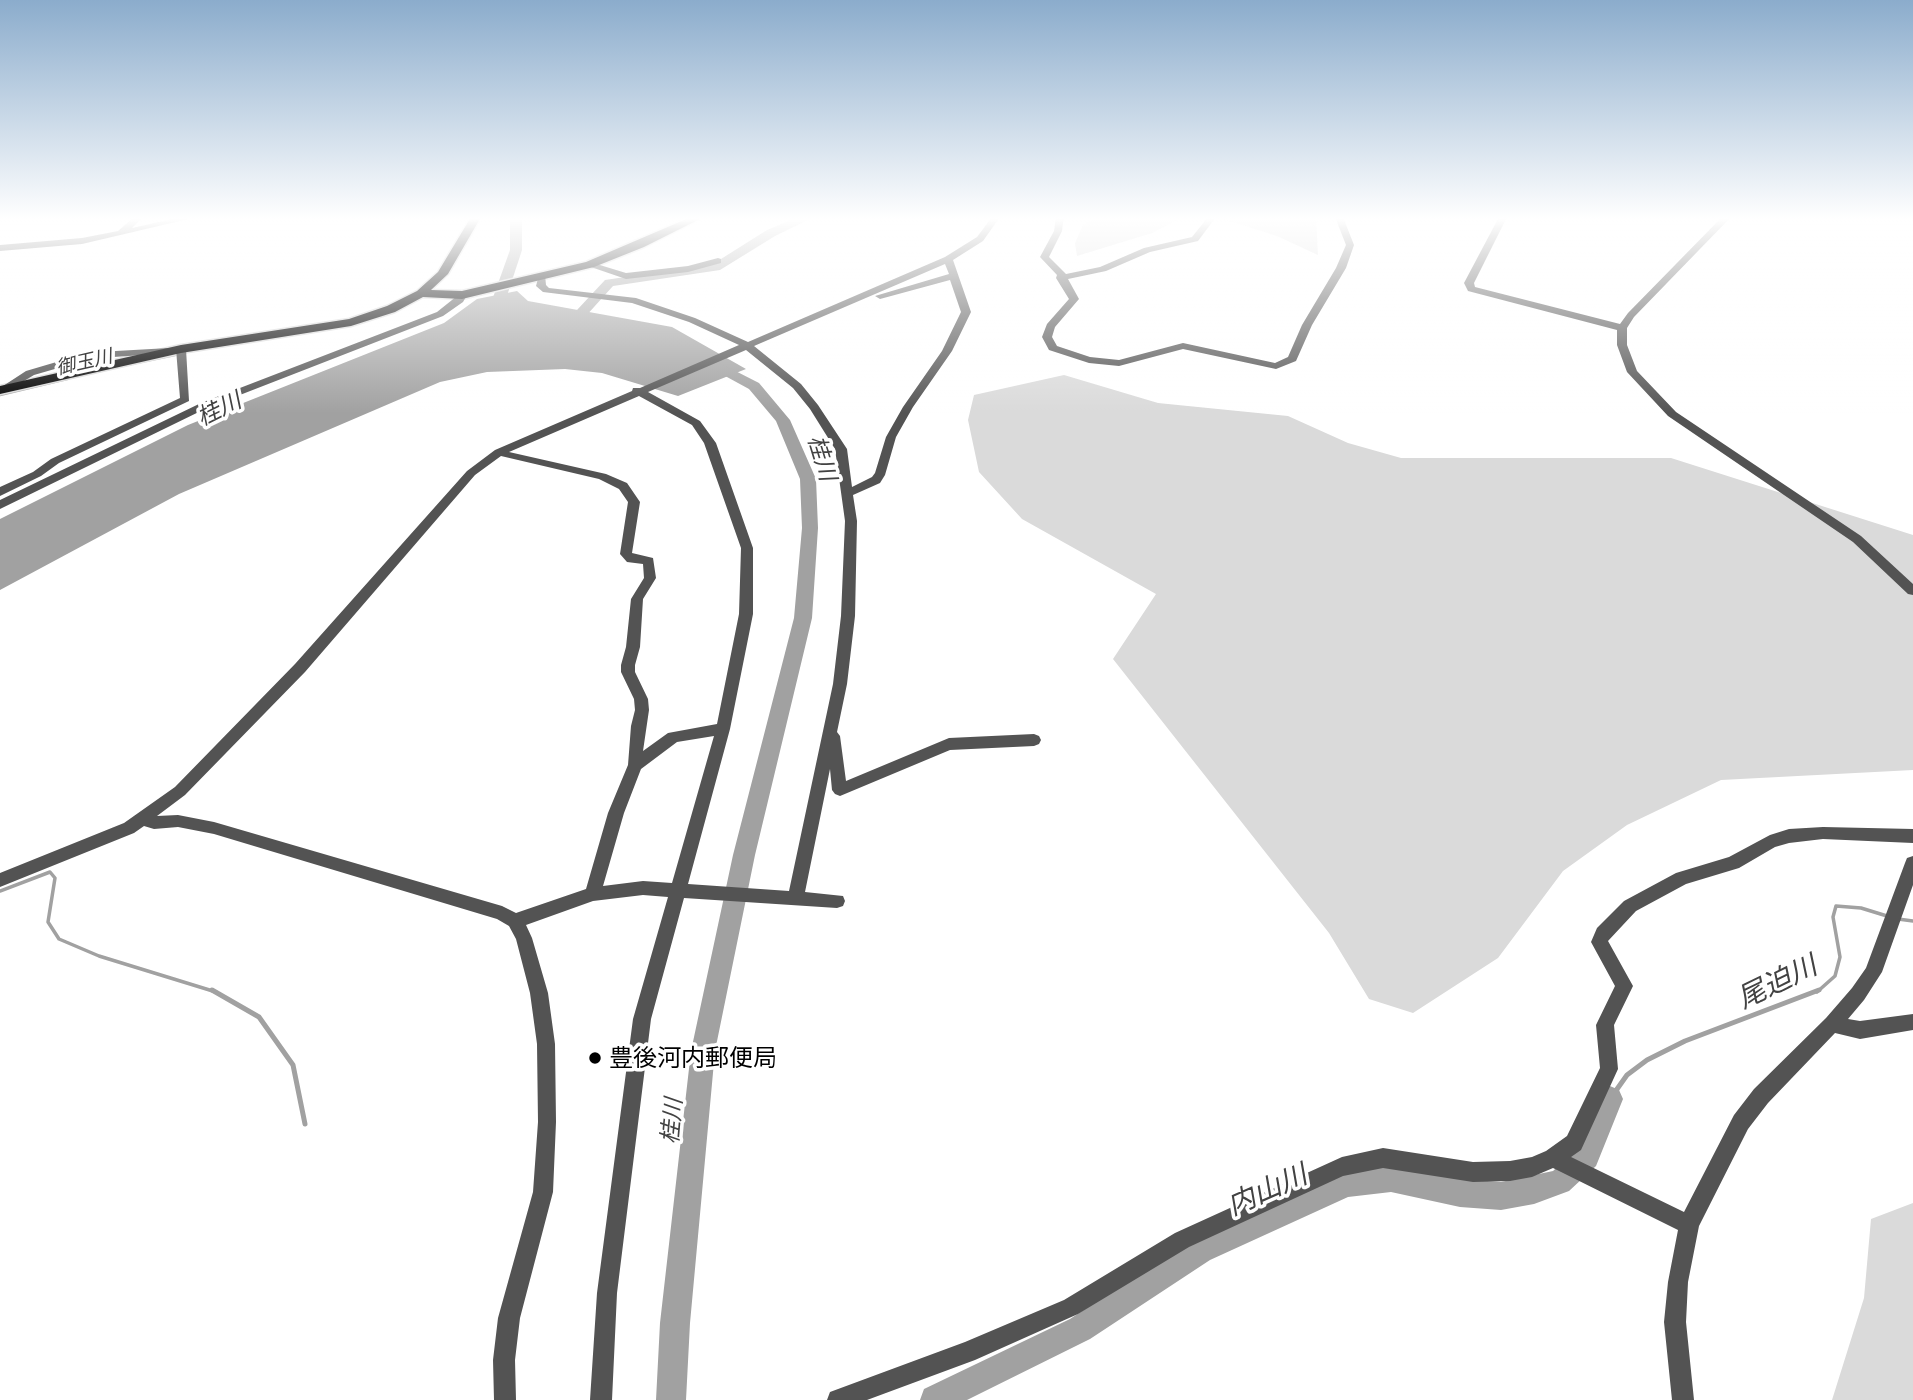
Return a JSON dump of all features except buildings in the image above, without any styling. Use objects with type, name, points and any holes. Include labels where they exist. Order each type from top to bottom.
[{"type":"main road","points":[[2,389],[175,350],[351,322],[391,309],[421,293],[432,282]]},
{"type":"main road","points":[[421,293],[468,294],[520,282]]},
{"type":"street","points":[[540,282],[546,290],[596,293],[662,309],[743,345],[797,386],[841,449],[851,521],[848,616],[832,724],[793,897]]},
{"type":"street","points":[[0,880],[111,837],[144,819],[195,777],[291,678],[471,473],[499,452],[892,282]]},
{"type":"street","points":[[845,302],[927,282]]},
{"type":"street","points":[[848,493],[876,480],[881,473],[897,427],[947,351],[967,308],[956,282]]},
{"type":"street","points":[[1064,282],[1074,299],[1048,331],[1049,342],[1059,351],[1089,360],[1119,363],[1183,346],[1258,363],[1284,365],[1292,359],[1307,325],[1332,282]]},
{"type":"street","points":[[1469,282],[1471,289],[1481,294],[1622,328]]},
{"type":"street","points":[[1662,282],[1631,314],[1622,328],[1622,345],[1632,372],[1656,400],[1857,539],[1913,591]]},
{"type":"street","points":[[0,505],[99,454],[216,400],[440,314],[468,294]]},
{"type":"street","points":[[0,492],[37,474],[55,461],[185,398],[175,350]]},
{"type":"street","points":[[601,1400],[607,1293],[642,1019],[681,890],[723,730],[746,614],[747,548],[720,464],[704,432],[674,408],[639,390]]},
{"type":"street","points":[[499,452],[602,476],[623,486],[634,502],[626,554],[631,559],[648,560],[650,578],[637,599],[633,647],[628,664],[628,672],[641,699],[642,710],[635,765],[616,813],[593,894]]},
{"type":"street","points":[[832,724],[840,790],[949,744],[1034,740]]},
{"type":"street","points":[[635,765],[673,737],[723,730]]},
{"type":"street","points":[[144,819],[155,823],[178,821],[215,828],[502,913],[516,921],[524,937],[539,993],[546,1044],[547,1122],[543,1192],[509,1318],[504,1360],[505,1400]]},
{"type":"street","points":[[838,1400],[967,1352],[1071,1307],[1182,1240],[1342,1167],[1383,1158],[1474,1172],[1510,1171],[1532,1167],[1553,1158],[1574,1143],[1609,1069],[1605,1025],[1624,986],[1599,942],[1603,933],[1630,906],[1682,878],[1733,863],[1770,842],[1789,836],[1913,836]]},
{"type":"street","points":[[1683,1400],[1675,1322],[1678,1282],[1689,1226],[1705,1189],[1741,1122],[1783,1070],[1832,1024],[1873,972],[1913,863]]},
{"type":"street","points":[[516,921],[593,894],[643,888],[836,901]]},
{"type":"street","points":[[1832,1024],[1860,1030],[1913,1022]]},
{"type":"street","points":[[1553,1158],[1689,1226]]},
{"type":"shaded area","points":[[517,291],[528,301],[672,327],[746,369],[678,396],[602,373],[565,369],[487,372],[440,382],[179,494],[0,590],[0,519],[188,425],[444,323],[477,299]]},
{"type":"shaded area","points":[[1064,375],[1158,403],[1288,416],[1348,443],[1401,458],[1671,458],[1913,535],[1913,770],[1721,780],[1627,825],[1563,871],[1498,958],[1413,1013],[1369,999],[1329,933],[1113,659],[1156,594],[1022,519],[979,472],[968,420],[974,395]]},
{"type":"shaded area","points":[[1913,1203],[1913,1400],[1832,1400],[1864,1298],[1871,1219]]},
{"type":"waterway","points":[[493,317],[505,282]]},
{"type":"waterway","points":[[570,325],[609,283],[613,282]]},
{"type":"waterway","name":"御玉川","points":[[126,365],[175,355]]},
{"type":"waterway","name":"桂川","points":[[671,1400],[675,1323],[703,1051],[744,855],[803,618],[810,528],[808,479],[783,420],[754,386],[710,362]]},
{"type":"waterway","name":"御玉川","points":[[0,395],[67,379]]},
{"type":"waterway","points":[[0,891],[50,872],[55,878],[48,922],[59,939],[99,956],[215,992]]},
{"type":"waterway","name":"尾迫川","points":[[1817,992],[1835,976],[1840,957],[1833,917],[1836,906],[1861,908],[1887,916]]},
{"type":"waterway","name":"尾迫川","points":[[1898,919],[1913,921]]},
{"type":"waterway","name":"尾迫川","points":[[1610,1099],[1627,1075],[1647,1060],[1685,1041],[1819,990]]},
{"type":"waterway","points":[[215,992],[259,1017],[293,1065],[305,1124]]},
{"type":"waterway","name":"内山川","points":[[935,1400],[1080,1329],[1200,1250],[1264,1219],[1348,1184],[1371,1179],[1391,1179],[1460,1193],[1501,1196],[1534,1191],[1560,1182],[1571,1175],[1587,1157],[1610,1099]]},
{"type":"place","name":"豊後河内郵便局","points":[[595,1058]]}]
